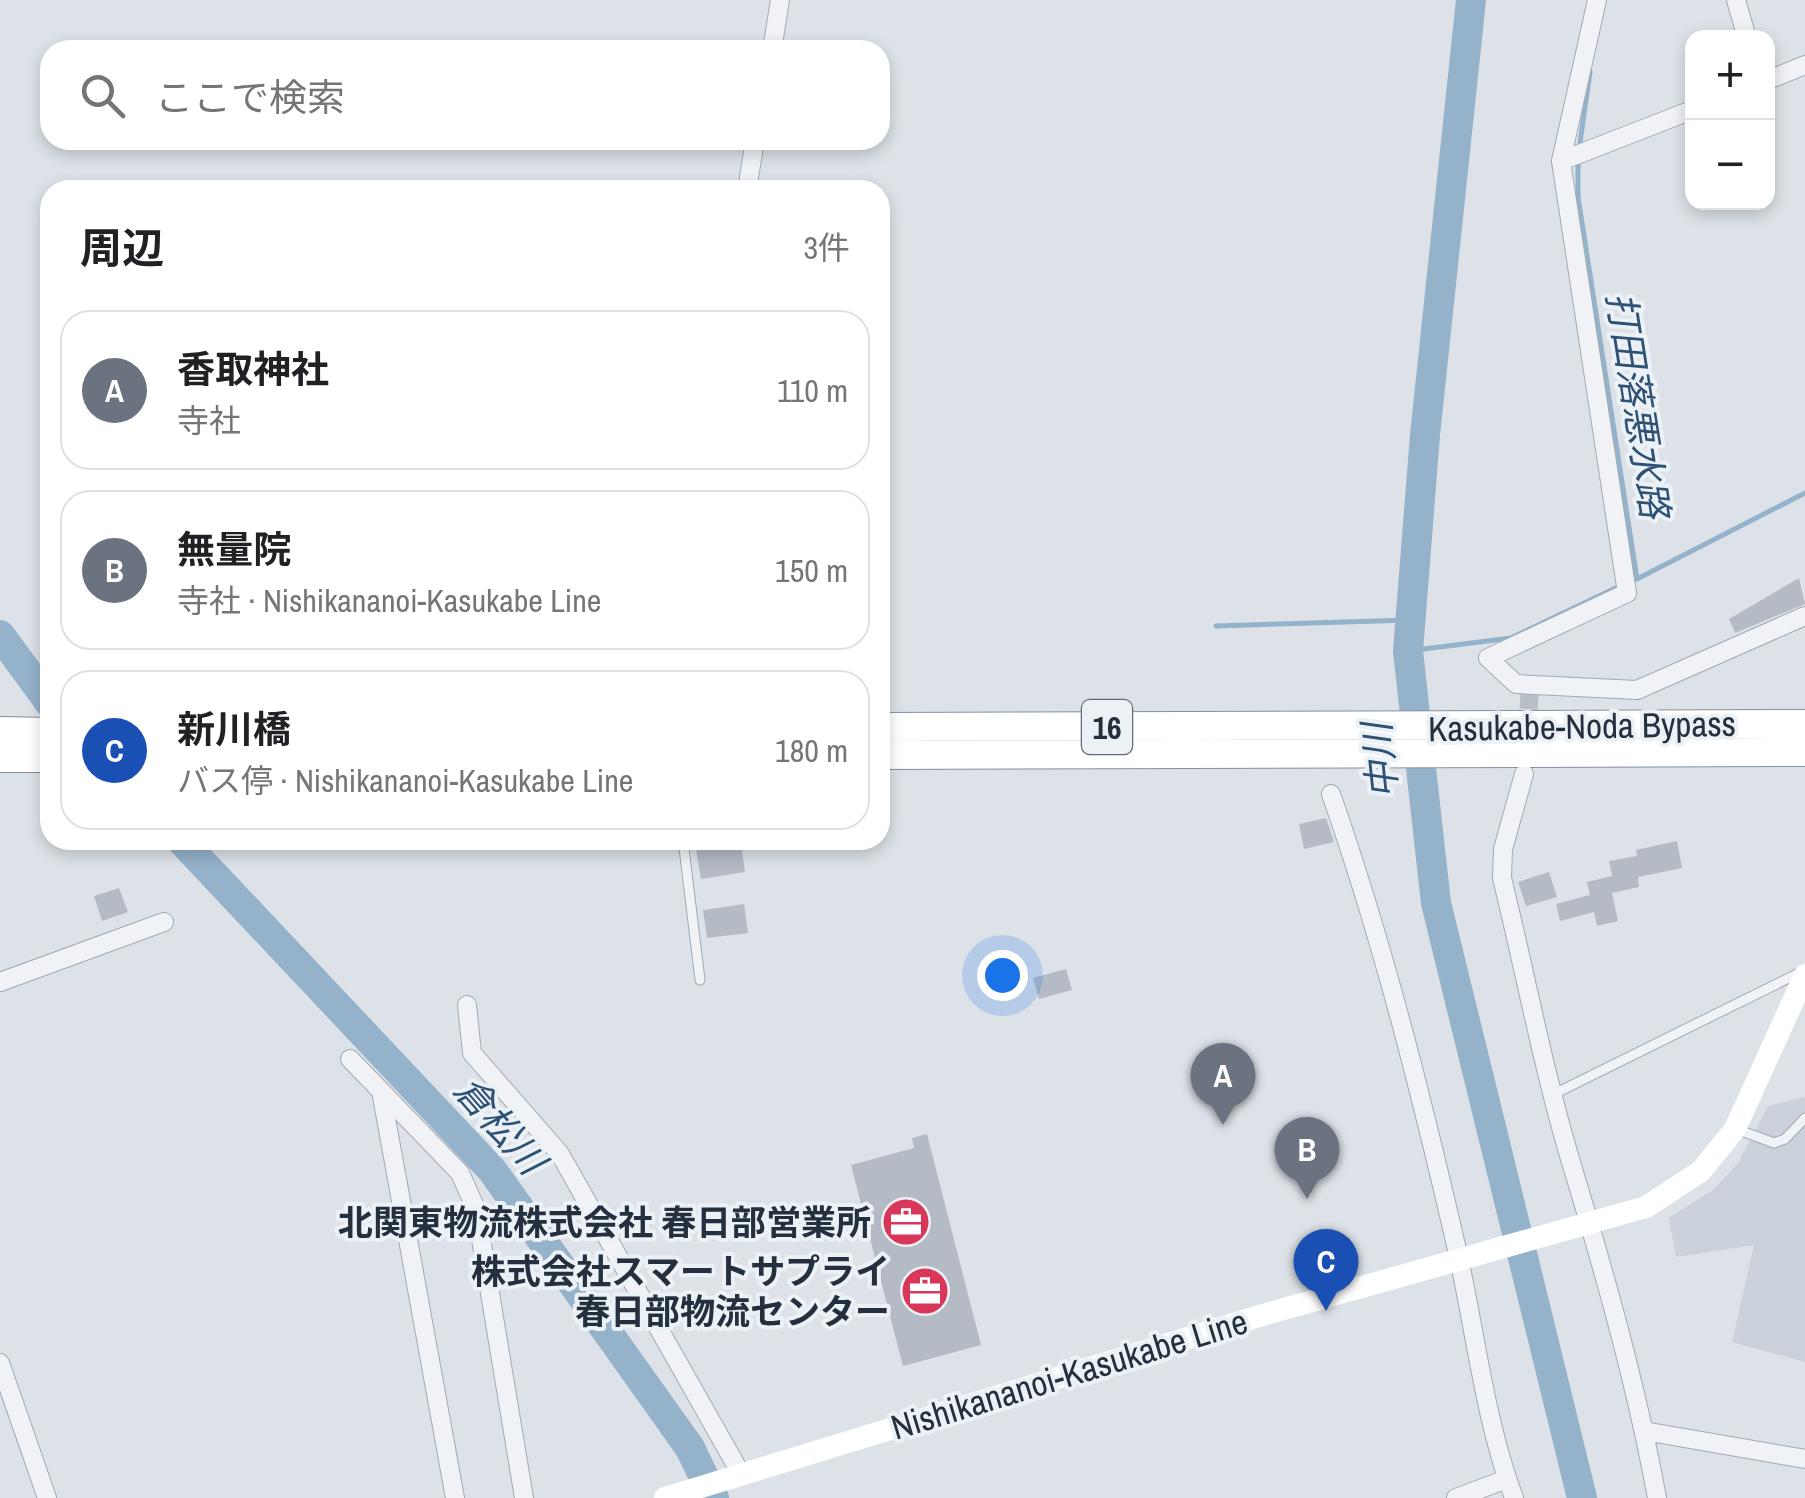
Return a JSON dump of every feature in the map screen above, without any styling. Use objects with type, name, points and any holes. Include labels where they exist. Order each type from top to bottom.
[{"type":"highway","name":"Kasukabe-Noda Bypass","points":[[1499,740],[1805,724]]},
{"type":"highway","name":"Kasukabe-Noda Bypass","points":[[890,727],[1333,741]]},
{"type":"highway","points":[[7,731],[40,732]]},
{"type":"highway","name":"Kasukabe-Noda Bypass","points":[[890,755],[1333,741],[1499,740],[1805,752]]},
{"type":"highway","points":[[0,758],[40,758]]},
{"type":"main road","points":[[1585,1226],[1665,1198],[1701,1171],[1734,1128],[1805,972]]},
{"type":"main road","name":"Nishikananoi-Kasukabe Line","points":[[670,1496],[1468,1256],[1585,1226]]},
{"type":"street","points":[[774,40],[780,0]]},
{"type":"street","points":[[1597,0],[1561,161],[1627,593],[1488,658],[1516,684],[1637,690],[1805,616]]},
{"type":"street","points":[[1736,0],[1745,30]]},
{"type":"street","points":[[1775,77],[1805,66]]},
{"type":"street","points":[[1561,161],[1685,113]]},
{"type":"street","points":[[748,180],[754,150]]},
{"type":"street","points":[[1524,774],[1503,849],[1502,878],[1585,1226],[1644,1431],[1657,1498]]},
{"type":"street","points":[[1330,794],[1376,922],[1468,1256],[1507,1479],[1514,1498]]},
{"type":"street","points":[[0,982],[164,922]]},
{"type":"street","points":[[467,1005],[472,1053],[560,1154],[602,1222],[730,1477]]},
{"type":"street","points":[[350,1059],[460,1172],[476,1209],[524,1498]]},
{"type":"street","points":[[381,1091],[455,1498]]},
{"type":"street","points":[[0,1363],[47,1498]]},
{"type":"street","points":[[1644,1431],[1805,1459]]},
{"type":"street","points":[[1456,1498],[1507,1479]]},
{"type":"lane","points":[[685,850],[700,980]]},
{"type":"lane","points":[[1554,1094],[1805,972]]},
{"type":"lane","points":[[1734,1128],[1774,1143],[1805,1118]]},
{"type":"shaded area","points":[[1805,1097],[1805,1362],[1732,1342],[1754,1245],[1676,1257],[1669,1218],[1714,1189],[1738,1163],[1768,1106]]},
{"type":"building","points":[[1799,578],[1805,604],[1735,633],[1729,619]]},
{"type":"building","points":[[1326,818],[1334,842],[1304,849],[1299,824]]},
{"type":"building","points":[[1677,841],[1682,868],[1638,877],[1639,887],[1612,893],[1618,921],[1597,926],[1594,912],[1560,921],[1556,904],[1590,895],[1587,882],[1612,876],[1609,861],[1637,856],[1636,850]]},
{"type":"building","points":[[696,850],[742,850],[745,872],[701,879]]},
{"type":"building","points":[[1549,872],[1557,897],[1526,906],[1518,882]]},
{"type":"building","points":[[119,888],[128,912],[102,921],[94,896]]},
{"type":"building","points":[[744,904],[748,933],[707,938],[703,910]]},
{"type":"building","points":[[1066,969],[1072,990],[1039,999],[1033,978]]},
{"type":"building","points":[[927,1134],[981,1345],[903,1366],[851,1165],[914,1148],[912,1138]]},
{"type":"waterway","name":"中川","points":[[1471,0],[1425,435],[1408,651],[1436,903],[1582,1498]]},
{"type":"waterway","name":"打田落悪水路","points":[[1579,150],[1590,72]]},
{"type":"waterway","name":"打田落悪水路","points":[[1578,161],[1578,197],[1637,579]]},
{"type":"waterway","points":[[1637,579],[1805,493]]},
{"type":"waterway","name":"打田落悪水路","points":[[1408,651],[1511,638],[1622,585]]},
{"type":"waterway","points":[[1216,626],[1410,620]]},
{"type":"waterway","name":"倉松川","points":[[0,635],[40,689]]},
{"type":"waterway","name":"倉松川","points":[[190,850],[492,1170],[690,1448],[714,1498]]},
{"type":"tunnel","points":[[1525,763],[1530,686]]},
{"type":"place","name":"香取神社","points":[[1223,1125]]},
{"type":"place","name":"無量院","points":[[1307,1199]]},
{"type":"place","name":"北関東物流株式会社 春日部営業所","points":[[906,1222]]},
{"type":"place","name":"株式会社スマートサプライ 春日部物流センター","points":[[925,1291]]},
{"type":"place","name":"新川橋","points":[[1326,1311]]}]
